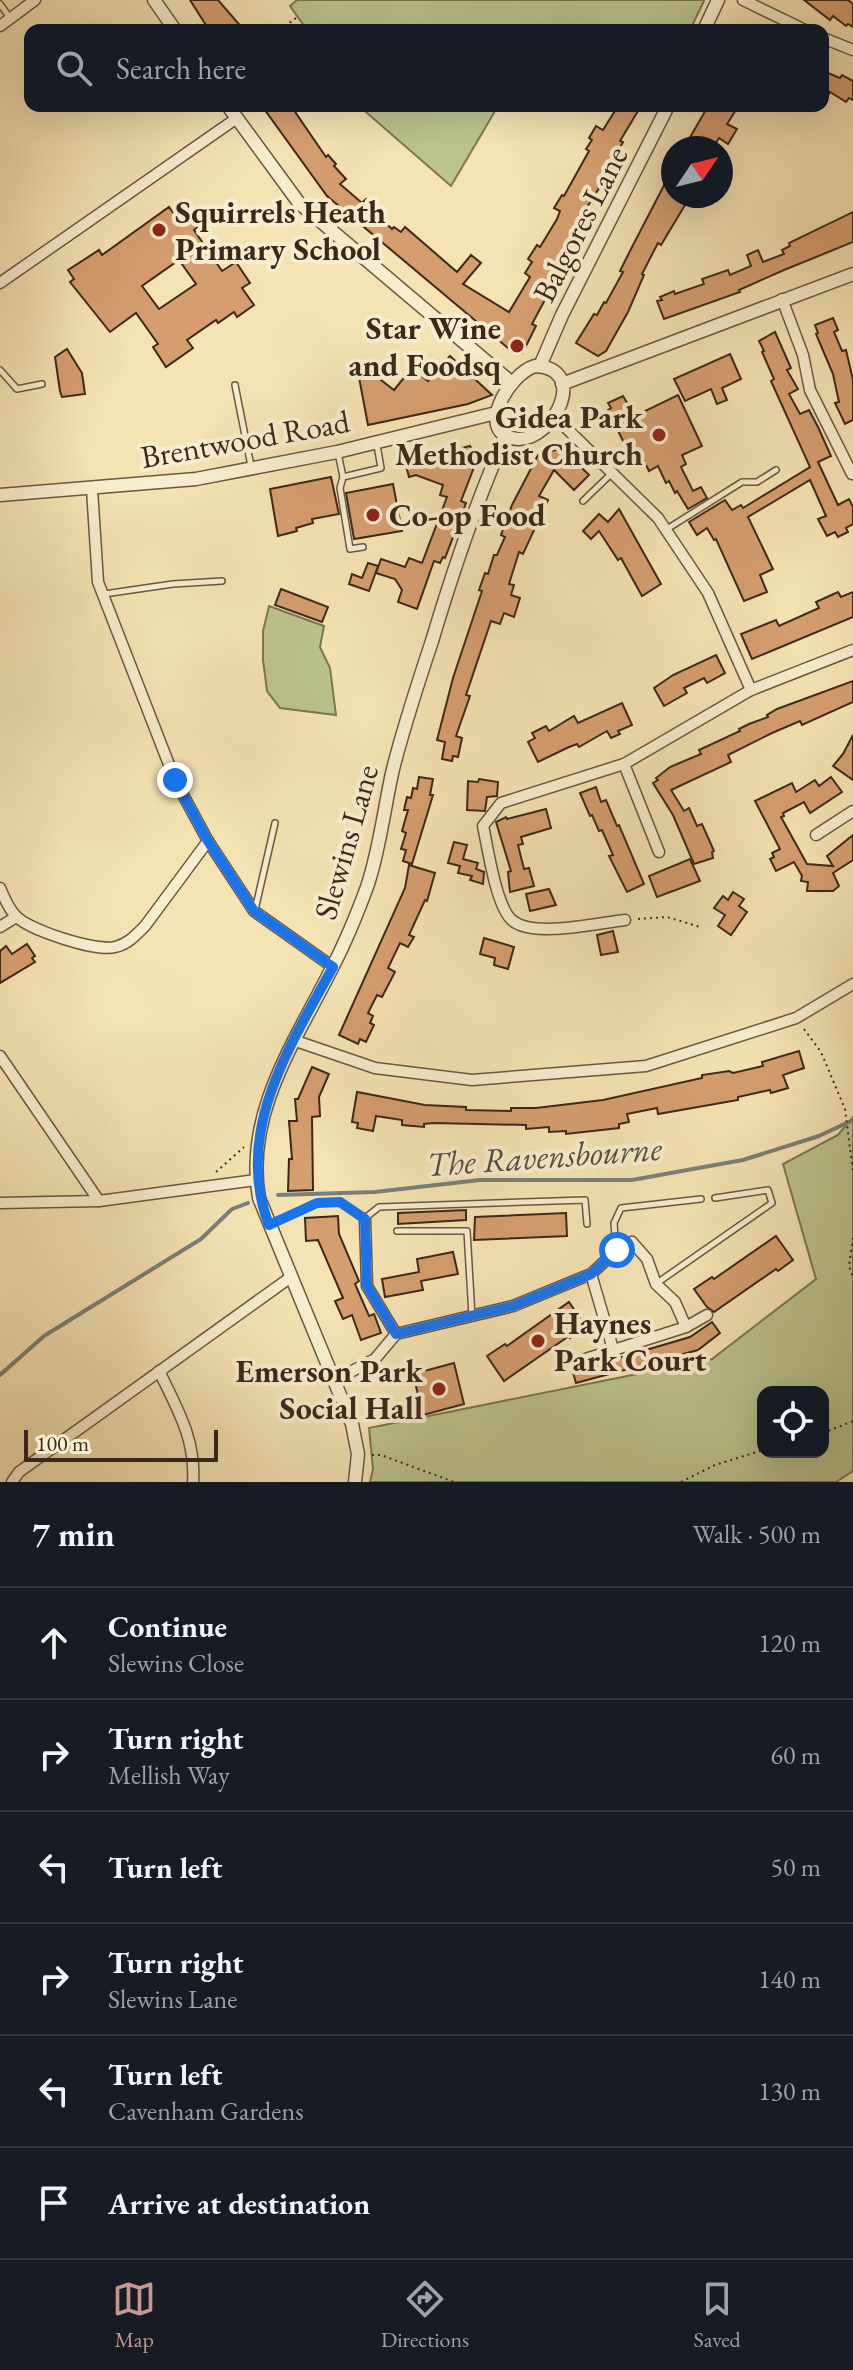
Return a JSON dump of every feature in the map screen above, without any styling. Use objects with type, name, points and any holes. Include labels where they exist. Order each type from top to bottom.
[{"type":"street","points":[[0,26],[35,0]]},
{"type":"street","points":[[154,0],[171,24]]},
{"type":"street","points":[[707,24],[718,0]]},
{"type":"street","points":[[743,0],[793,24]]},
{"type":"street","points":[[829,40],[853,50]]},
{"type":"street","points":[[232,112],[299,203],[512,383]]},
{"type":"street","name":"Balgores Lane","points":[[540,366],[562,315],[665,112]]},
{"type":"street","points":[[0,283],[237,118]]},
{"type":"street","points":[[562,384],[853,274]]},
{"type":"street","points":[[782,299],[803,355],[810,390],[852,474]]},
{"type":"street","points":[[540,366],[556,373],[562,384],[562,404],[554,416],[529,437],[518,439],[506,435],[498,424],[496,413],[501,398],[512,383],[524,371],[540,366]]},
{"type":"street","name":"Brentwood Road","points":[[0,495],[196,479],[337,452],[496,413]]},
{"type":"street","points":[[554,416],[613,472],[666,529],[708,593],[751,690]]},
{"type":"street","name":"Slewins Lane","points":[[355,1482],[358,1454],[352,1424],[259,1198],[256,1180],[259,1140],[269,1095],[293,1040],[333,967],[367,885],[393,771],[457,561],[506,435]]},
{"type":"street","points":[[92,489],[98,582],[175,780],[208,841],[254,911],[333,967]]},
{"type":"street","points":[[625,920],[533,930],[512,921],[502,903],[483,826],[501,803],[624,764],[751,690],[853,650]]},
{"type":"street","points":[[624,764],[659,852]]},
{"type":"street","points":[[816,835],[853,811]]},
{"type":"street","points":[[0,888],[16,917],[33,927],[100,949],[118,947],[133,939],[145,926],[208,841]]},
{"type":"street","points":[[0,927],[16,917]]},
{"type":"street","points":[[293,1040],[375,1068],[472,1080],[646,1066],[796,1018],[853,984]]},
{"type":"street","points":[[0,1056],[99,1201]]},
{"type":"street","points":[[0,1203],[99,1201],[256,1180]]},
{"type":"street","points":[[365,1219],[367,1286],[396,1334]]},
{"type":"street","points":[[335,1380],[375,1359],[396,1334],[513,1306],[591,1274],[617,1250],[632,1242],[647,1259],[656,1284],[675,1302],[686,1327]]},
{"type":"street","points":[[591,1274],[613,1349]]},
{"type":"street","points":[[12,1482],[19,1472],[291,1277]]},
{"type":"street","points":[[576,1362],[686,1327],[707,1315]]},
{"type":"street","points":[[159,1371],[189,1435],[195,1462],[193,1482]]},
{"type":"lane","points":[[0,4],[10,18]]},
{"type":"lane","points":[[0,370],[17,389],[42,384]]},
{"type":"lane","points":[[235,385],[251,469]]},
{"type":"lane","points":[[343,477],[381,468],[376,443]]},
{"type":"lane","points":[[337,452],[343,477],[340,488],[350,549],[363,547]]},
{"type":"lane","points":[[666,529],[742,482],[757,482],[776,470]]},
{"type":"lane","points":[[583,501],[613,472]]},
{"type":"lane","points":[[103,594],[222,581]]},
{"type":"lane","points":[[254,911],[275,823]]},
{"type":"lane","points":[[656,1284],[772,1203],[768,1190],[715,1198]]},
{"type":"lane","points":[[617,1250],[614,1223],[621,1208],[701,1199]]},
{"type":"lane","points":[[365,1219],[379,1207],[585,1200],[587,1224]]},
{"type":"lane","points":[[397,1231],[467,1231],[472,1316]]},
{"type":"path","points":[[288,24],[296,18]]},
{"type":"path","points":[[625,920],[667,917],[700,927]]},
{"type":"path","points":[[796,1018],[821,1052],[845,1109],[853,1172]]},
{"type":"path","points":[[215,1185],[216,1173],[251,1140],[259,1140]]},
{"type":"path","points":[[269,1225],[317,1203],[340,1202],[365,1219]]},
{"type":"path","points":[[853,1238],[849,1266],[853,1278]]},
{"type":"path","points":[[829,1431],[853,1421]]},
{"type":"path","points":[[681,1482],[715,1465],[757,1452]]},
{"type":"path","points":[[358,1454],[381,1455],[454,1482]]},
{"type":"green space","points":[[297,0],[704,1],[693,24],[303,24],[290,6]]},
{"type":"green space","points":[[366,112],[494,112],[451,186]]},
{"type":"green space","points":[[269,606],[324,626],[320,647],[330,668],[336,715],[280,708],[267,691],[263,631]]},
{"type":"green space","points":[[853,1117],[853,1471],[836,1482],[370,1482],[373,1469],[369,1428],[712,1359],[816,1279],[783,1164],[838,1135]]},
{"type":"building","points":[[190,0],[218,0],[239,24],[205,24]]},
{"type":"building","points":[[804,0],[848,0],[853,4],[853,27],[846,26],[833,16],[830,20]]},
{"type":"building","points":[[829,73],[840,78],[842,75],[853,81],[853,100],[849,98],[846,102],[830,92]]},
{"type":"building","points":[[266,112],[295,112],[326,157],[328,155],[346,179],[340,184],[362,203],[366,199],[374,207],[371,210],[392,229],[394,227],[401,232],[405,227],[457,272],[471,255],[481,263],[463,284],[509,312],[530,277],[525,273],[532,262],[528,259],[537,245],[540,247],[557,219],[560,211],[554,208],[589,151],[586,149],[592,140],[589,138],[596,126],[603,130],[614,112],[637,112],[620,141],[623,142],[604,175],[606,177],[586,209],[589,211],[560,264],[563,266],[532,324],[536,326],[522,353],[515,354],[327,196]]},
{"type":"building","points":[[705,112],[735,112],[727,124],[737,129],[733,136],[691,136]]},
{"type":"building","points":[[661,191],[661,208],[683,208],[661,245],[658,243],[628,312],[606,351],[598,356],[576,343],[594,314],[597,315],[606,303],[623,272],[620,271]]},
{"type":"building","points":[[169,207],[181,224],[192,216],[199,226],[194,230],[222,271],[236,262],[250,283],[242,288],[254,305],[237,317],[234,312],[218,323],[216,320],[187,340],[193,348],[166,367],[153,347],[158,344],[136,313],[110,332],[70,282],[74,279],[68,270],[99,250],[102,255]],"holes":[[[179,260],[196,284],[159,309],[142,286]]]},
{"type":"building","points":[[853,212],[853,242],[740,292],[664,319],[657,301],[662,300],[660,297],[704,284],[702,279],[728,270],[730,275],[751,266],[747,255],[758,250],[763,262],[784,254],[782,250],[790,246],[789,243]]},
{"type":"building","points":[[833,318],[838,330],[834,332],[842,351],[846,350],[853,380],[853,420],[845,424],[835,403],[839,402],[833,374],[816,334],[815,325]]},
{"type":"building","points":[[775,332],[791,368],[787,370],[798,389],[789,394],[800,414],[809,410],[818,427],[831,456],[818,462],[838,505],[849,499],[853,507],[853,524],[846,528],[848,532],[838,537],[835,532],[827,536],[818,519],[826,516],[810,480],[748,517],[773,569],[760,575],[767,592],[744,601],[716,539],[707,528],[697,535],[689,522],[725,500],[732,510],[741,505],[743,508],[810,467],[771,381],[774,379],[759,341]]},
{"type":"building","points":[[67,349],[82,373],[85,394],[62,397],[55,357]]},
{"type":"building","points":[[730,354],[741,379],[722,388],[727,400],[717,404],[711,389],[685,401],[674,379]]},
{"type":"building","points":[[450,356],[492,395],[468,404],[368,425],[358,372],[368,370],[394,390],[412,368],[428,381]]},
{"type":"building","name":"Gidea Park Methodist Church","points":[[678,395],[702,446],[682,455],[686,464],[681,467],[693,491],[701,487],[707,498],[688,509],[669,481],[666,483],[658,466],[649,471],[638,449],[633,452],[627,441],[624,443],[608,410],[611,408],[608,403],[623,396],[635,416]]},
{"type":"building","points":[[470,446],[478,457],[461,501],[466,503],[445,558],[440,563],[434,561],[417,609],[398,602],[402,590],[395,579],[376,573],[381,559],[405,567],[409,558],[422,563],[447,497],[440,495],[443,485],[416,475],[409,477],[405,462]]},
{"type":"building","points":[[562,448],[589,475],[574,490],[554,470],[539,496],[548,500],[523,554],[519,552],[509,584],[514,585],[511,595],[520,598],[514,617],[504,613],[500,624],[491,621],[456,736],[462,738],[458,757],[453,756],[452,761],[442,759],[445,742],[437,740],[485,573],[488,574],[494,555],[497,555],[505,537],[501,535],[512,505],[538,455]]},
{"type":"building","points":[[331,477],[339,514],[312,519],[313,523],[296,528],[297,531],[278,536],[270,489]]},
{"type":"building","name":"Co-op Food","points":[[393,484],[402,531],[354,539],[346,493]]},
{"type":"building","points":[[619,509],[661,584],[642,596],[621,558],[618,560],[599,531],[591,539],[583,531],[599,514],[608,522]]},
{"type":"building","points":[[368,563],[378,566],[369,591],[349,584],[352,574],[362,578]]},
{"type":"building","points":[[281,589],[328,607],[322,622],[275,605]]},
{"type":"building","points":[[838,592],[841,597],[853,592],[853,617],[752,659],[741,634],[776,620],[779,626],[819,608],[816,602]]},
{"type":"building","points":[[716,655],[725,673],[707,683],[704,678],[684,688],[687,693],[664,706],[654,688],[673,675]]},
{"type":"building","points":[[853,681],[853,702],[802,725],[800,721],[772,733],[728,755],[731,762],[671,790],[684,811],[689,808],[697,826],[702,824],[714,851],[713,858],[694,864],[673,815],[653,783],[658,780],[656,778],[670,767],[701,754],[699,750],[768,717],[777,709]]},
{"type":"building","points":[[622,703],[632,725],[618,731],[620,734],[611,738],[607,731],[579,747],[577,744],[538,762],[528,742],[535,738],[532,733],[546,726],[549,731],[574,716],[578,723]]},
{"type":"building","points":[[853,735],[853,780],[833,766]]},
{"type":"building","points":[[419,777],[433,779],[430,795],[433,795],[412,864],[403,861],[406,850],[401,849],[406,833],[402,831],[408,810],[404,810],[407,797],[411,798],[413,788],[417,789]]},
{"type":"building","points":[[831,777],[842,792],[810,813],[804,802],[781,817],[807,864],[833,866],[827,856],[853,835],[853,860],[833,873],[839,886],[833,891],[807,891],[808,882],[801,881],[802,876],[794,862],[776,871],[770,859],[774,857],[772,853],[780,849],[755,801],[792,783],[796,792],[815,780],[819,786]]},
{"type":"building","points":[[479,779],[498,782],[497,796],[487,797],[485,811],[467,810],[468,781],[478,782]]},
{"type":"building","points":[[596,787],[601,802],[606,800],[619,825],[644,884],[627,892],[609,856],[613,855],[602,830],[599,831],[590,816],[580,793]]},
{"type":"building","points":[[546,809],[551,828],[521,837],[523,844],[518,845],[524,869],[529,868],[534,886],[510,892],[508,872],[511,871],[496,822]]},
{"type":"building","points":[[454,842],[467,845],[463,859],[478,863],[476,869],[484,872],[483,884],[470,880],[472,876],[458,873],[460,866],[448,863]]},
{"type":"building","points":[[690,859],[700,881],[657,897],[649,876]]},
{"type":"building","points":[[409,865],[435,873],[427,901],[409,935],[414,937],[408,947],[400,943],[388,968],[395,972],[382,997],[377,995],[368,1013],[373,1016],[370,1023],[374,1025],[366,1042],[360,1039],[358,1044],[339,1035],[405,888]]},
{"type":"building","points":[[549,889],[556,905],[530,911],[526,894]]},
{"type":"building","points":[[733,892],[744,899],[739,906],[747,912],[731,935],[718,926],[725,915],[714,908],[723,896],[728,900]]},
{"type":"building","points":[[613,931],[618,952],[601,955],[597,935]]},
{"type":"building","points":[[484,938],[514,947],[508,969],[494,965],[495,958],[480,954]]},
{"type":"building","points":[[27,944],[35,956],[32,958],[35,962],[0,983],[0,951],[6,946],[12,954]]},
{"type":"building","points":[[799,1051],[804,1068],[783,1075],[788,1088],[658,1114],[657,1108],[627,1114],[629,1122],[619,1124],[619,1128],[566,1134],[566,1131],[549,1132],[549,1127],[526,1129],[526,1125],[433,1123],[424,1124],[424,1127],[402,1125],[402,1120],[376,1116],[373,1131],[357,1128],[358,1123],[352,1122],[357,1092],[425,1105],[511,1111],[511,1108],[603,1100],[702,1078],[702,1075],[733,1073],[763,1066],[762,1062]]},
{"type":"building","points":[[312,1067],[329,1074],[319,1097],[320,1116],[312,1117],[313,1190],[288,1191],[289,1159],[292,1159],[289,1121],[297,1121],[295,1099],[298,1099]]},
{"type":"building","points":[[466,1210],[466,1220],[398,1224],[398,1213]]},
{"type":"building","points":[[566,1213],[567,1236],[474,1240],[475,1217]]},
{"type":"building","points":[[338,1216],[339,1234],[359,1281],[355,1284],[369,1316],[374,1314],[381,1333],[361,1340],[352,1315],[343,1319],[335,1301],[343,1298],[318,1240],[306,1241],[305,1218]]},
{"type":"building","name":"Haynes Park Court","points":[[776,1236],[793,1260],[714,1312],[707,1307],[694,1289],[712,1277],[714,1279]]},
{"type":"building","points":[[453,1252],[458,1274],[421,1281],[423,1290],[385,1297],[382,1279],[419,1272],[417,1259]]},
{"type":"building","name":"Haynes Park Court","points":[[569,1302],[586,1327],[504,1381],[487,1356],[505,1344],[507,1346]]},
{"type":"building","points":[[712,1322],[720,1333],[698,1350],[576,1383],[572,1369],[578,1370],[690,1337]]},
{"type":"building","name":"Emerson Park Social Hall","points":[[454,1363],[464,1404],[423,1415],[413,1374]]},
{"type":"waterway","name":"The Ravensbourne","points":[[278,1195],[375,1192],[480,1180],[632,1180],[743,1160],[819,1136],[853,1120]]},
{"type":"waterway","name":"The Ravensbourne","points":[[0,1375],[44,1336],[201,1239],[232,1209],[248,1203]]},
{"type":"place","name":"Squirrels Heath Primary School","points":[[159,230]]},
{"type":"place","name":"Star Wine and Foodsq","points":[[517,346]]},
{"type":"place","name":"Gidea Park Methodist Church","points":[[659,435]]},
{"type":"place","name":"Co-op Food","points":[[373,515]]},
{"type":"place","name":"Haynes Park Court","points":[[538,1341]]},
{"type":"place","name":"Emerson Park Social Hall","points":[[439,1389]]},
{"type":"route","points":[[175,780],[208,841],[254,911],[333,967],[283,1060],[264,1113],[256,1180],[269,1225],[317,1203],[340,1202],[365,1219],[367,1286],[396,1334],[513,1306],[591,1274],[617,1250]]}]
